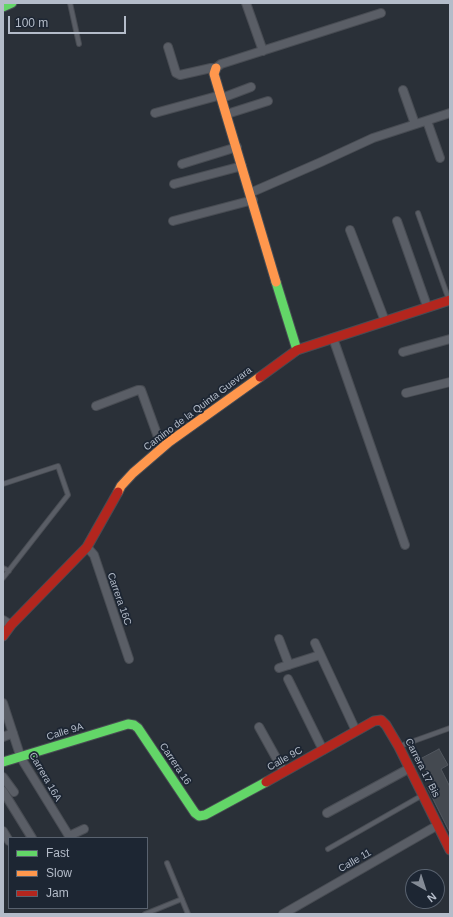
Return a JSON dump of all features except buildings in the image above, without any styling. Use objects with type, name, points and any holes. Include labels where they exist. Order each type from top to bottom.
[{"type":"street","points":[[3,7],[12,3]]},
{"type":"street","points":[[246,3],[263,51]]},
{"type":"street","points":[[297,350],[214,74],[216,68],[221,64],[381,13]]},
{"type":"street","points":[[168,47],[177,74],[216,68]]},
{"type":"street","points":[[155,113],[251,87]]},
{"type":"street","points":[[403,90],[415,124]]},
{"type":"street","points":[[227,114],[268,101]]},
{"type":"street","points":[[173,221],[252,197],[321,162],[373,138],[450,113]]},
{"type":"street","points":[[427,121],[440,158]]},
{"type":"street","points":[[182,164],[237,147]]},
{"type":"street","points":[[174,184],[242,166]]},
{"type":"street","points":[[396,221],[428,306]]},
{"type":"street","points":[[350,230],[385,321]]},
{"type":"street","name":"Camino de la Quinta Guevara","points":[[3,636],[7,623],[87,547],[121,486],[133,473],[162,448],[297,350],[428,306],[450,301]]},
{"type":"street","points":[[333,338],[405,545]]},
{"type":"street","points":[[403,352],[450,339]]},
{"type":"street","points":[[406,393],[450,382]]},
{"type":"street","points":[[96,406],[141,390],[162,448]]},
{"type":"street","name":"Carrera 16C","points":[[87,547],[94,555],[128,659]]},
{"type":"street","points":[[279,640],[289,665]]},
{"type":"street","points":[[315,643],[356,731]]},
{"type":"street","points":[[279,668],[320,655]]},
{"type":"street","points":[[288,679],[323,750]]},
{"type":"street","name":"Carrera 16A","points":[[3,703],[22,758],[69,836],[84,829]]},
{"type":"street","name":"Calle 9C","points":[[199,816],[205,815],[374,721],[381,720]]},
{"type":"street","name":"Carrera 17 Bis","points":[[381,720],[386,725],[399,746],[450,850]]},
{"type":"street","name":"Calle 9A","points":[[3,762],[22,758],[128,724],[134,725]]},
{"type":"street","name":"Carrera 16","points":[[134,725],[138,728],[195,813],[199,816]]},
{"type":"street","points":[[259,727],[284,772]]},
{"type":"street","points":[[3,736],[13,733]]},
{"type":"street","points":[[327,813],[410,768]]},
{"type":"street","points":[[3,777],[14,792]]},
{"type":"street","points":[[3,791],[31,837]]},
{"type":"street","name":"Calle 11","points":[[282,914],[438,825]]},
{"type":"lane","points":[[70,3],[79,44]]},
{"type":"lane","points":[[418,213],[450,301]]},
{"type":"lane","points":[[3,484],[58,466],[68,495],[3,578]]},
{"type":"lane","points":[[3,568],[9,571]]},
{"type":"lane","points":[[399,746],[450,728]]},
{"type":"lane","points":[[328,850],[423,795]]},
{"type":"lane","points":[[167,863],[188,914]]},
{"type":"lane","points":[[145,914],[182,899]]},
{"type":"traffic: fast","points":[[3,7],[12,3]]},
{"type":"traffic: fast","points":[[276,282],[297,350]]},
{"type":"traffic: fast","points":[[3,762],[128,724],[134,725],[138,728],[195,813],[199,816],[205,815],[266,782]]},
{"type":"traffic: slow","points":[[216,68],[214,74],[276,282]]},
{"type":"traffic: slow","points":[[118,492],[121,486],[133,473],[169,442],[260,377]]},
{"type":"traffic: jam","points":[[260,377],[297,350],[450,300]]},
{"type":"traffic: jam","points":[[3,636],[11,625],[87,547],[118,492]]},
{"type":"traffic: jam","points":[[266,782],[374,721],[381,720],[386,725],[399,747],[450,850]]}]
